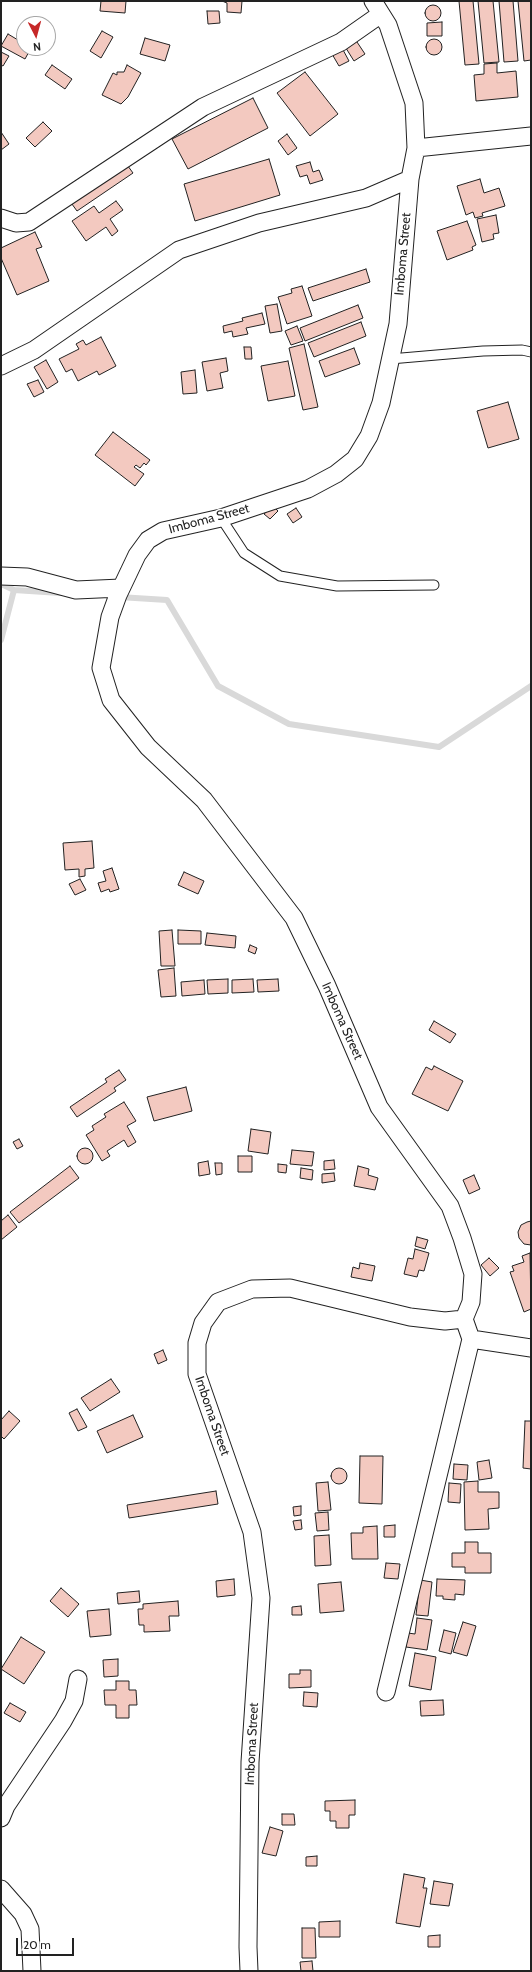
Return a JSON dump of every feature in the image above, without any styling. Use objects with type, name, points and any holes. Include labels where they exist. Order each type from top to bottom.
[{"type":"street","name":"Imboma Street","points":[[249,1971],[250,1762],[261,1598],[252,1532],[197,1374],[197,1343],[203,1323],[218,1302],[252,1289],[290,1288],[410,1317],[445,1321],[464,1318],[471,1302],[473,1274],[450,1206],[379,1107],[326,986],[294,918],[204,800],[148,747],[110,700],[101,668],[110,617],[119,591],[137,555],[148,540],[163,531],[221,518],[308,489],[336,474],[355,459],[369,436],[378,409],[398,324],[410,179],[416,148],[414,103],[393,39],[377,8]]},
{"type":"street","points":[[1,218],[16,223],[28,222],[203,107],[341,42],[377,8]]},
{"type":"street","points":[[416,148],[531,136]]},
{"type":"street","points":[[1,366],[34,350],[178,250],[259,223],[366,198],[410,179]]},
{"type":"street","points":[[1,576],[27,576],[76,590],[119,591]]},
{"type":"street","points":[[386,1692],[471,1339],[464,1318]]},
{"type":"street","points":[[471,1339],[531,1348]]},
{"type":"street","points":[[1,1818],[6,1806],[63,1721],[74,1701],[78,1679]]},
{"type":"street","points":[[1,1889],[23,1914],[30,1929],[32,1971]]},
{"type":"lane","points":[[390,359],[482,351],[522,350],[531,352]]},
{"type":"lane","points":[[221,518],[244,553],[280,576],[337,586],[434,585]]},
{"type":"building","points":[[101,1],[126,1],[125,13],[100,11]]},
{"type":"building","points":[[222,1],[242,1],[241,13],[227,12],[227,3]]},
{"type":"building","points":[[459,1],[473,1],[479,64],[465,65]]},
{"type":"building","points":[[478,1],[493,1],[499,62],[484,63]]},
{"type":"building","points":[[499,1],[513,1],[518,61],[504,62]]},
{"type":"building","points":[[518,1],[531,1],[531,60],[524,61]]},
{"type":"building","points":[[433,5],[439,7],[441,13],[439,19],[433,21],[427,19],[425,13],[427,7]]},
{"type":"building","points":[[207,11],[219,11],[220,23],[208,24]]},
{"type":"building","points":[[442,22],[442,36],[427,36],[427,23]]},
{"type":"building","points":[[102,31],[113,37],[101,58],[90,51]]},
{"type":"building","points":[[8,34],[16,39],[16,54],[1,46]]},
{"type":"building","points":[[145,38],[170,45],[165,61],[140,54]]},
{"type":"building","points":[[355,39],[365,54],[354,61],[344,45]]},
{"type":"building","points":[[434,39],[440,41],[442,47],[440,53],[434,55],[428,53],[426,47],[428,41]]},
{"type":"building","points":[[342,48],[349,61],[339,66],[332,54]]},
{"type":"building","points":[[1,52],[9,56],[3,66],[1,65]]},
{"type":"building","points":[[19,56],[27,56],[25,59]]},
{"type":"building","points":[[497,63],[497,73],[516,71],[518,97],[476,101],[474,75],[484,74],[484,64]]},
{"type":"building","points":[[52,65],[72,79],[65,89],[45,75]]},
{"type":"building","points":[[127,65],[141,73],[128,97],[121,104],[102,95],[113,73],[117,75],[117,72],[124,72]]},
{"type":"building","points":[[305,72],[338,114],[310,136],[277,93]]},
{"type":"building","points":[[253,98],[268,128],[188,169],[172,139]]},
{"type":"building","points":[[43,122],[52,131],[35,147],[26,138]]},
{"type":"building","points":[[1,132],[9,144],[1,150]]},
{"type":"building","points":[[287,134],[297,148],[288,155],[278,141]]},
{"type":"building","points":[[269,159],[280,195],[195,221],[184,184]]},
{"type":"building","points":[[125,162],[133,173],[77,211],[69,200]]},
{"type":"building","points":[[310,162],[313,172],[319,170],[323,180],[310,184],[307,175],[300,177],[296,166]]},
{"type":"building","points":[[480,179],[484,193],[499,188],[505,206],[482,213],[483,216],[475,218],[473,212],[466,215],[457,186]]},
{"type":"building","points":[[116,201],[123,210],[110,219],[118,231],[112,236],[106,227],[86,241],[72,221],[94,206],[99,213]]},
{"type":"building","points":[[496,215],[499,233],[493,234],[494,239],[482,242],[477,219]]},
{"type":"building","points":[[467,221],[476,245],[472,247],[473,250],[447,260],[437,231]]},
{"type":"building","points":[[35,232],[42,247],[36,249],[49,281],[17,295],[1,258],[1,248]]},
{"type":"building","points":[[366,269],[370,282],[313,301],[308,288]]},
{"type":"building","points":[[302,286],[312,316],[287,324],[278,297],[292,293],[291,289]]},
{"type":"building","points":[[277,304],[282,331],[270,333],[265,306]]},
{"type":"building","points":[[358,305],[363,318],[305,341],[300,328]]},
{"type":"building","points":[[262,313],[265,324],[246,328],[248,334],[233,337],[232,331],[224,333],[223,326],[243,321],[242,318]]},
{"type":"building","points":[[361,322],[366,336],[314,357],[308,343]]},
{"type":"building","points":[[297,326],[303,341],[291,345],[285,331]]},
{"type":"building","points":[[101,337],[116,366],[99,375],[97,371],[78,381],[72,369],[66,372],[59,359],[79,349],[76,344],[83,340],[86,345]]},
{"type":"building","points":[[304,344],[318,407],[303,410],[289,348]]},
{"type":"building","points":[[244,347],[251,347],[252,359],[245,359]]},
{"type":"building","points":[[354,348],[360,364],[325,377],[319,361]]},
{"type":"building","points":[[226,358],[228,371],[220,373],[223,388],[207,391],[202,362]]},
{"type":"building","points":[[46,360],[58,382],[47,389],[34,367]]},
{"type":"building","points":[[288,361],[295,396],[268,401],[261,366]]},
{"type":"building","points":[[195,370],[197,393],[183,394],[181,372]]},
{"type":"building","points":[[38,380],[44,392],[34,397],[27,384]]},
{"type":"building","points":[[508,402],[519,439],[488,448],[477,411]]},
{"type":"building","points":[[113,432],[150,460],[146,465],[144,463],[140,468],[136,465],[134,467],[144,474],[135,486],[95,455]]},
{"type":"building","points":[[273,506],[278,511],[270,519],[264,514]]},
{"type":"building","points":[[296,508],[302,517],[293,523],[287,514]]},
{"type":"building","points":[[92,841],[94,868],[85,869],[85,876],[79,877],[79,869],[65,870],[63,843]]},
{"type":"building","points":[[112,868],[119,889],[110,892],[109,889],[101,892],[98,883],[106,881],[103,871]]},
{"type":"building","points":[[184,872],[204,881],[198,894],[178,885]]},
{"type":"building","points":[[80,879],[86,890],[75,895],[69,884]]},
{"type":"building","points":[[172,930],[175,966],[161,966],[159,931]]},
{"type":"building","points":[[178,930],[201,931],[201,944],[178,944]]},
{"type":"building","points":[[207,933],[236,936],[235,948],[205,945]]},
{"type":"building","points":[[250,945],[257,948],[255,954],[248,951]]},
{"type":"building","points":[[174,968],[176,996],[161,997],[158,970]]},
{"type":"building","points":[[228,979],[228,993],[208,994],[207,980]]},
{"type":"building","points":[[253,979],[254,992],[232,993],[232,980]]},
{"type":"building","points":[[278,979],[279,991],[258,992],[257,980]]},
{"type":"building","points":[[204,980],[205,994],[182,996],[181,982]]},
{"type":"building","points":[[434,1021],[456,1034],[450,1043],[429,1030]]},
{"type":"building","points":[[434,1066],[463,1081],[448,1111],[412,1094],[426,1067],[432,1070]]},
{"type":"building","points":[[119,1070],[126,1080],[114,1088],[116,1091],[77,1117],[70,1107],[107,1082],[105,1079]]},
{"type":"building","points":[[186,1087],[192,1111],[154,1121],[147,1097]]},
{"type":"building","points":[[124,1102],[136,1121],[127,1126],[136,1142],[128,1147],[124,1140],[107,1151],[110,1156],[102,1161],[86,1135],[94,1130],[92,1126],[106,1117],[104,1114]]},
{"type":"building","points":[[251,1129],[271,1132],[268,1154],[248,1151]]},
{"type":"building","points":[[19,1139],[23,1146],[17,1149],[13,1142]]},
{"type":"building","points":[[82,1148],[88,1148],[93,1153],[91,1162],[88,1164],[82,1164],[77,1159],[77,1153]]},
{"type":"building","points":[[292,1150],[314,1152],[312,1166],[290,1164]]},
{"type":"building","points":[[238,1156],[252,1156],[252,1172],[238,1172]]},
{"type":"building","points":[[334,1160],[335,1169],[324,1170],[324,1161]]},
{"type":"building","points":[[208,1161],[210,1174],[199,1176],[198,1163]]},
{"type":"building","points":[[215,1163],[222,1163],[222,1174],[216,1175]]},
{"type":"building","points":[[278,1164],[287,1165],[286,1173],[278,1172]]},
{"type":"building","points":[[70,1166],[79,1178],[19,1223],[10,1212]]},
{"type":"building","points":[[358,1166],[369,1169],[368,1175],[378,1178],[375,1190],[354,1186]]},
{"type":"building","points":[[301,1168],[313,1170],[312,1180],[300,1178]]},
{"type":"building","points":[[334,1173],[335,1181],[322,1183],[322,1174]]},
{"type":"building","points":[[474,1175],[480,1189],[469,1194],[463,1180]]},
{"type":"building","points":[[8,1215],[17,1227],[1,1240],[1,1221]]},
{"type":"building","points":[[531,1221],[531,1245],[524,1244],[519,1238],[518,1232],[521,1225]]},
{"type":"building","points":[[417,1237],[428,1240],[425,1249],[415,1246]]},
{"type":"building","points":[[415,1249],[429,1253],[424,1271],[419,1270],[417,1277],[404,1274],[408,1258],[413,1259]]},
{"type":"building","points":[[530,1253],[531,1309],[524,1312],[510,1272],[514,1271],[512,1266],[524,1262],[522,1256]]},
{"type":"building","points":[[489,1258],[499,1268],[490,1276],[481,1265]]},
{"type":"building","points":[[360,1263],[375,1266],[372,1281],[351,1277],[353,1267],[359,1269]]},
{"type":"building","points":[[163,1350],[167,1360],[158,1364],[154,1354]]},
{"type":"building","points":[[111,1379],[120,1392],[90,1411],[81,1398]]},
{"type":"building","points":[[77,1409],[87,1427],[78,1431],[69,1413]]},
{"type":"building","points":[[9,1411],[20,1421],[4,1439],[1,1436],[1,1420]]},
{"type":"building","points":[[133,1415],[143,1437],[107,1453],[97,1431]]},
{"type":"building","points":[[525,1421],[531,1421],[531,1469],[523,1468]]},
{"type":"building","points":[[360,1456],[383,1456],[382,1504],[359,1503]]},
{"type":"building","points":[[489,1460],[492,1478],[479,1480],[477,1462]]},
{"type":"building","points":[[454,1464],[468,1465],[467,1480],[453,1479]]},
{"type":"building","points":[[336,1468],[342,1468],[347,1473],[345,1482],[342,1484],[336,1484],[331,1479],[331,1473]]},
{"type":"building","points":[[478,1481],[478,1492],[499,1492],[499,1508],[488,1509],[489,1529],[465,1530],[464,1482]]},
{"type":"building","points":[[328,1482],[331,1510],[318,1511],[316,1483]]},
{"type":"building","points":[[449,1483],[461,1484],[460,1503],[448,1502]]},
{"type":"building","points":[[216,1491],[218,1504],[129,1518],[127,1505]]},
{"type":"building","points":[[301,1506],[301,1515],[294,1516],[293,1507]]},
{"type":"building","points":[[328,1512],[329,1530],[317,1531],[315,1513]]},
{"type":"building","points":[[301,1520],[302,1529],[295,1530],[293,1521]]},
{"type":"building","points":[[395,1525],[395,1537],[384,1537],[384,1526]]},
{"type":"building","points":[[377,1526],[378,1559],[352,1559],[351,1533],[363,1533],[363,1527]]},
{"type":"building","points":[[329,1535],[331,1565],[315,1566],[314,1536]]},
{"type":"building","points":[[465,1542],[478,1542],[478,1553],[491,1553],[491,1573],[465,1573],[465,1567],[452,1567],[452,1553],[465,1553]]},
{"type":"building","points":[[386,1563],[400,1564],[398,1579],[384,1578]]},
{"type":"building","points":[[234,1579],[235,1595],[217,1597],[216,1581]]},
{"type":"building","points":[[437,1579],[465,1580],[464,1595],[455,1594],[455,1600],[443,1599],[443,1596],[436,1596]]},
{"type":"building","points":[[420,1580],[432,1582],[428,1616],[416,1615]]},
{"type":"building","points":[[341,1582],[344,1611],[320,1613],[318,1584]]},
{"type":"building","points":[[61,1588],[79,1604],[68,1617],[50,1601]]},
{"type":"building","points":[[139,1591],[140,1602],[118,1604],[117,1593]]},
{"type":"building","points":[[178,1601],[179,1616],[169,1616],[170,1631],[144,1632],[144,1625],[139,1625],[138,1609],[143,1609],[143,1604]]},
{"type":"building","points":[[301,1606],[302,1615],[292,1615],[292,1607]]},
{"type":"building","points":[[109,1609],[111,1635],[90,1637],[87,1611]]},
{"type":"building","points":[[417,1618],[432,1620],[427,1650],[406,1647],[408,1633],[415,1634]]},
{"type":"building","points":[[463,1622],[476,1626],[467,1656],[453,1652]]},
{"type":"building","points":[[444,1630],[456,1633],[451,1654],[439,1651]]},
{"type":"building","points":[[21,1637],[45,1652],[24,1684],[1,1669]]},
{"type":"building","points":[[415,1653],[436,1657],[431,1690],[409,1686]]},
{"type":"building","points":[[118,1659],[118,1676],[104,1677],[103,1660]]},
{"type":"building","points":[[300,1670],[311,1670],[311,1687],[289,1688],[289,1674],[300,1674]]},
{"type":"building","points":[[116,1681],[129,1681],[129,1690],[136,1690],[137,1705],[129,1705],[129,1718],[116,1718],[116,1705],[105,1705],[104,1690],[116,1690]]},
{"type":"building","points":[[304,1692],[318,1693],[317,1707],[303,1706]]},
{"type":"building","points":[[443,1700],[444,1715],[421,1716],[420,1701]]},
{"type":"building","points":[[10,1703],[26,1712],[20,1722],[4,1713]]},
{"type":"building","points":[[355,1800],[355,1815],[349,1815],[349,1828],[336,1828],[336,1821],[330,1821],[330,1811],[325,1811],[325,1801]]},
{"type":"building","points":[[282,1814],[294,1814],[295,1825],[282,1825]]},
{"type":"building","points":[[270,1827],[283,1831],[276,1856],[262,1853]]},
{"type":"building","points":[[317,1856],[317,1866],[306,1866],[306,1857]]},
{"type":"building","points":[[404,1874],[425,1878],[423,1888],[427,1888],[420,1927],[396,1923]]},
{"type":"building","points":[[434,1881],[453,1884],[449,1906],[430,1904]]},
{"type":"building","points":[[340,1921],[340,1937],[319,1937],[319,1922]]},
{"type":"building","points":[[302,1928],[315,1928],[316,1958],[302,1958]]},
{"type":"building","points":[[440,1935],[440,1947],[428,1947],[428,1936]]},
{"type":"building","points":[[312,1961],[313,1971],[301,1971],[300,1962]]},
{"type":"waterway","points":[[1,584],[14,590],[60,593]]},
{"type":"waterway","points":[[1,640],[14,590]]},
{"type":"waterway","points":[[119,597],[167,600],[218,686],[289,724],[439,747],[531,686]]}]
